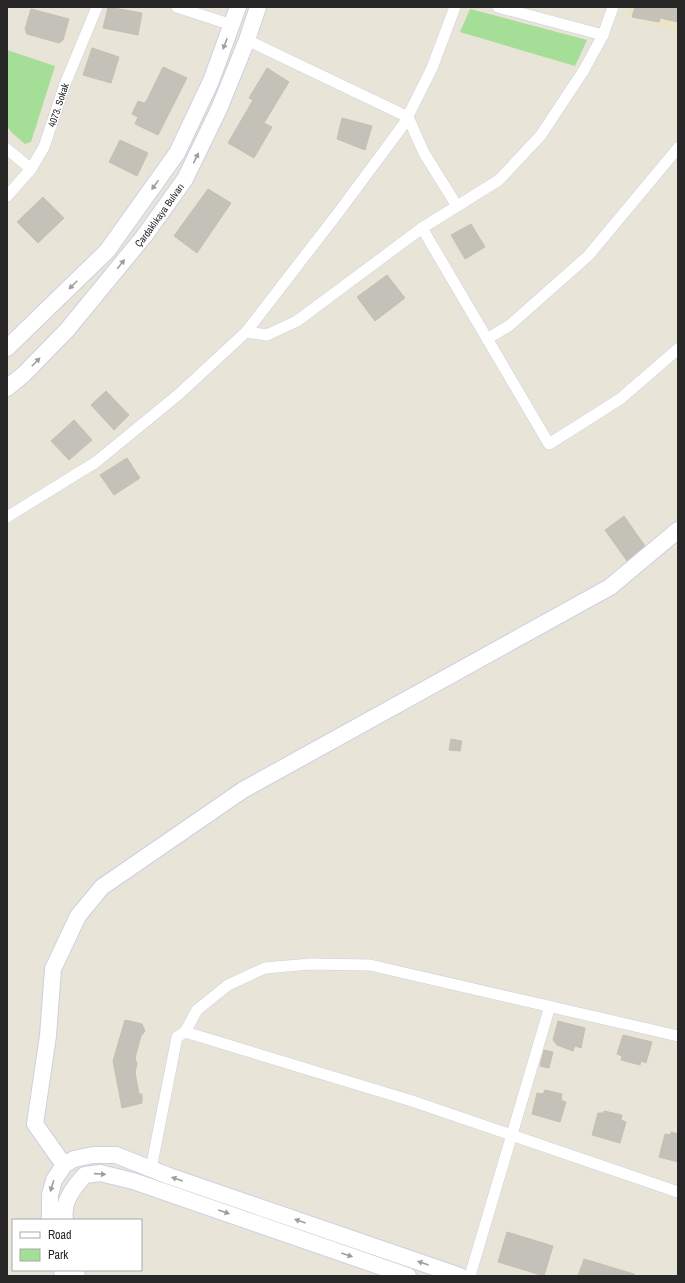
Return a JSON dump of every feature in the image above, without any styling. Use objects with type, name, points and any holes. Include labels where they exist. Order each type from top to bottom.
[{"type":"main road","name":"Çardaklıkaya Bulvarı","points":[[7,348],[107,251],[177,153],[210,81],[238,7]]},
{"type":"main road","name":"Çardaklıkaya Bulvarı","points":[[7,388],[24,374],[67,330],[145,235],[185,179],[219,109],[247,40],[258,7]]},
{"type":"main road","points":[[64,1165],[35,1124],[48,1036],[53,969],[78,916],[102,887],[243,790],[610,587],[678,530]]},
{"type":"main road","points":[[50,1219],[50,1195],[54,1180],[64,1165],[74,1159],[93,1155],[116,1155],[151,1169],[460,1276]]},
{"type":"main road","points":[[65,1219],[66,1200],[75,1186],[85,1175],[100,1173],[133,1181],[408,1276]]},
{"type":"street","name":"4073. Sokak","points":[[7,196],[31,169],[44,147],[65,84],[97,7]]},
{"type":"street","points":[[177,7],[232,25]]},
{"type":"street","points":[[7,517],[96,462],[179,394],[246,332],[334,219],[404,124],[432,68],[455,7]]},
{"type":"street","points":[[498,7],[603,35]]},
{"type":"street","points":[[246,332],[267,335],[297,321],[422,228],[499,180],[541,135],[584,70],[603,35],[613,7]]},
{"type":"street","points":[[247,40],[408,117],[424,153],[457,206]]},
{"type":"street","points":[[486,339],[510,325],[588,256],[678,148]]},
{"type":"street","points":[[7,149],[31,169]]},
{"type":"street","points":[[422,228],[549,444],[620,399],[678,349]]},
{"type":"street","points":[[151,1169],[176,1038],[185,1032],[197,1010],[228,985],[265,968],[310,964],[370,965],[678,1036]]},
{"type":"street","points":[[470,1276],[550,1006]]},
{"type":"street","points":[[185,1032],[412,1101],[678,1192]]},
{"type":"shaded area","points":[[629,7],[678,7],[678,32],[626,15]]},
{"type":"green space","points":[[470,9],[587,40],[575,66],[460,32]]},
{"type":"green space","points":[[7,50],[55,66],[31,142],[25,144],[11,132],[7,126]]},
{"type":"building","points":[[108,7],[142,13],[138,35],[103,28]]},
{"type":"building","points":[[635,7],[678,7],[678,22],[660,18],[659,22],[632,17]]},
{"type":"building","points":[[31,9],[69,19],[63,40],[59,43],[27,34],[25,29]]},
{"type":"building","points":[[92,48],[119,57],[111,83],[83,75]]},
{"type":"building","points":[[163,67],[187,78],[158,135],[135,124],[138,117],[132,114],[138,101],[144,103],[147,100]]},
{"type":"building","points":[[267,68],[289,82],[264,123],[272,127],[254,158],[228,143],[253,100],[249,98]]},
{"type":"building","points":[[342,118],[372,126],[365,150],[337,139]]},
{"type":"building","points":[[120,140],[148,153],[137,176],[109,162]]},
{"type":"building","points":[[208,189],[231,203],[197,253],[174,236]]},
{"type":"building","points":[[43,197],[64,218],[38,243],[17,222]]},
{"type":"building","points":[[471,224],[485,247],[465,259],[451,235]]},
{"type":"building","points":[[387,275],[405,298],[375,321],[357,297]]},
{"type":"building","points":[[106,391],[129,415],[114,430],[91,405]]},
{"type":"building","points":[[74,420],[92,440],[69,460],[51,441]]},
{"type":"building","points":[[127,458],[140,478],[114,495],[100,475]]},
{"type":"building","points":[[624,516],[645,546],[627,561],[605,530]]},
{"type":"building","points":[[451,739],[462,741],[460,751],[449,750]]},
{"type":"building","points":[[125,1020],[142,1024],[145,1031],[141,1036],[135,1058],[137,1064],[135,1072],[139,1094],[142,1094],[142,1103],[122,1108],[113,1061]]},
{"type":"building","points":[[558,1021],[585,1028],[581,1048],[575,1046],[573,1051],[557,1045],[553,1040]]},
{"type":"building","points":[[623,1035],[652,1042],[646,1063],[641,1061],[640,1065],[621,1060],[622,1056],[617,1054]]},
{"type":"building","points":[[544,1050],[553,1052],[549,1068],[540,1066]]},
{"type":"building","points":[[545,1090],[562,1094],[561,1100],[566,1102],[560,1122],[532,1114],[537,1093],[543,1094]]},
{"type":"building","points":[[604,1111],[622,1115],[621,1120],[626,1122],[620,1143],[592,1135],[598,1113],[603,1113]]},
{"type":"building","points":[[671,1132],[678,1134],[678,1162],[659,1157],[665,1134],[671,1135]]},
{"type":"building","points":[[507,1232],[553,1246],[544,1276],[498,1262]]},
{"type":"building","points":[[584,1259],[634,1274],[634,1276],[578,1276]]}]
